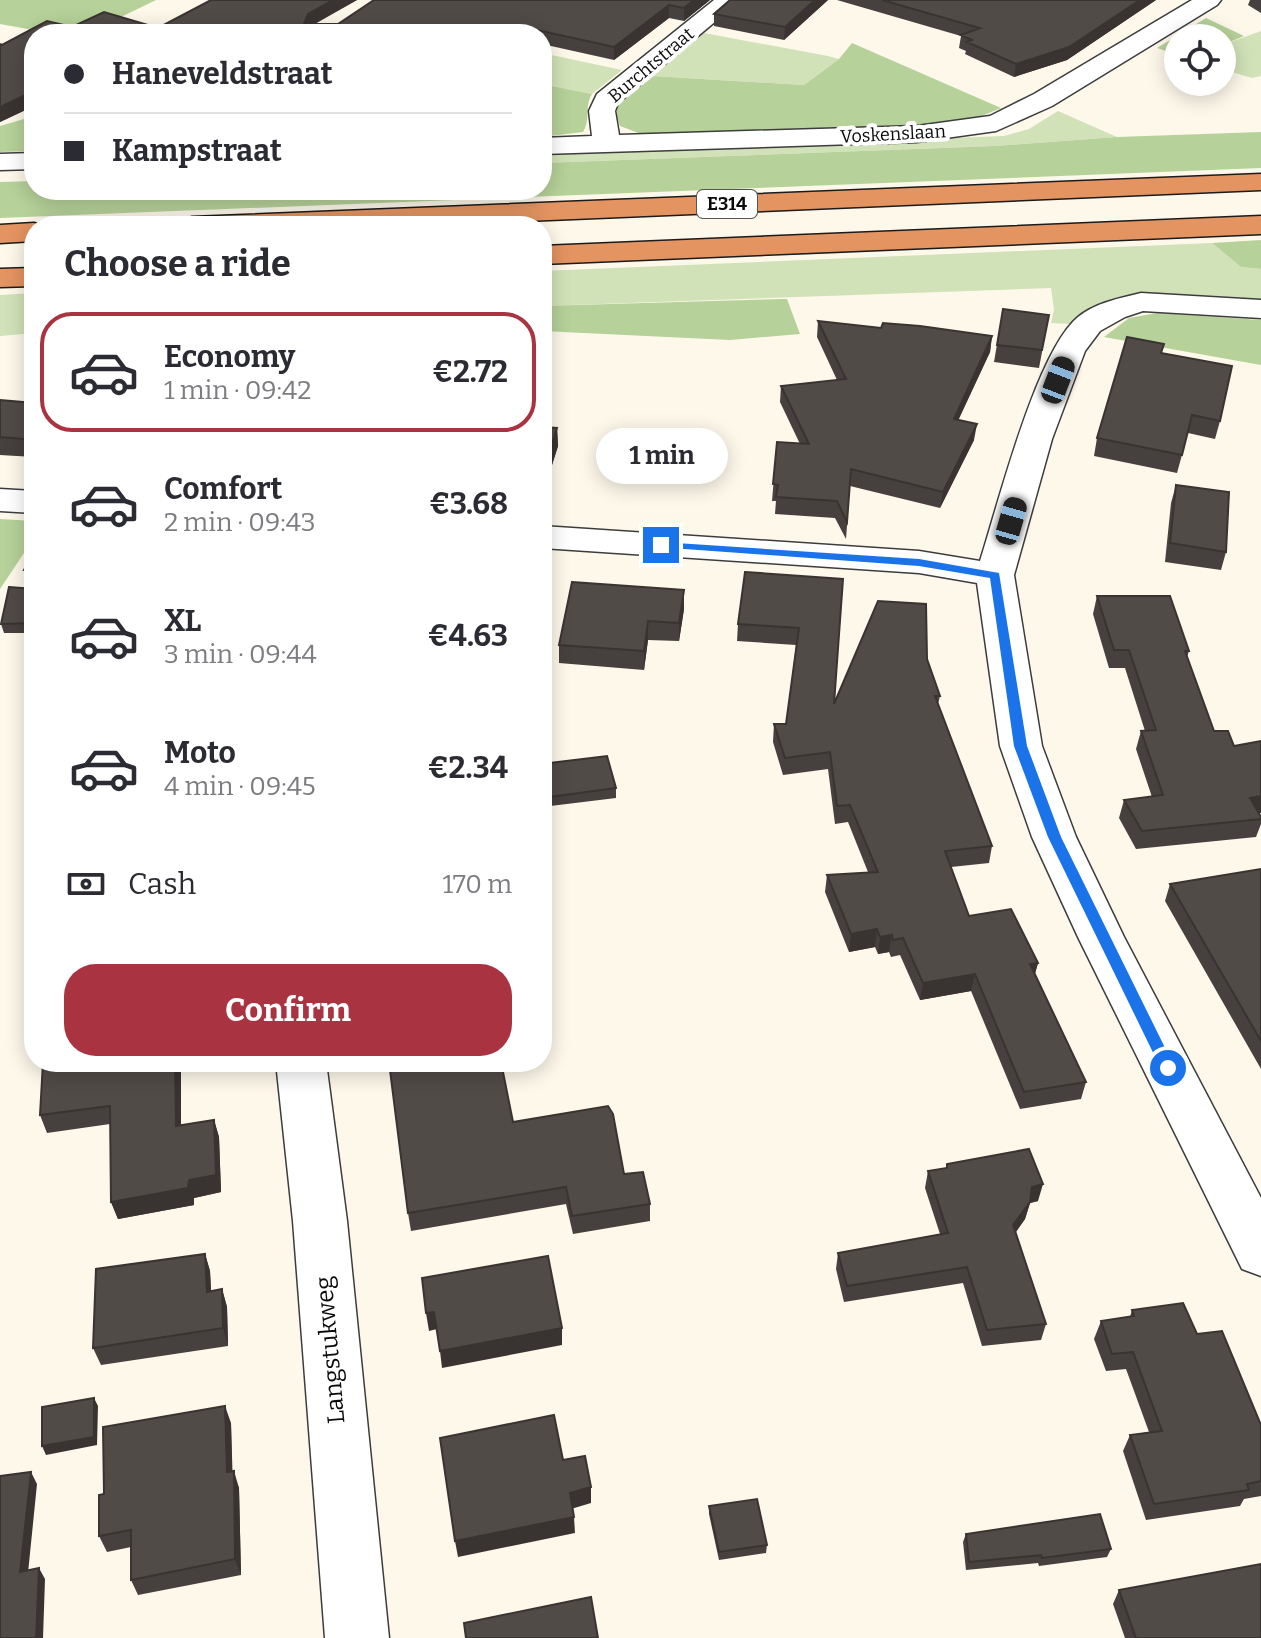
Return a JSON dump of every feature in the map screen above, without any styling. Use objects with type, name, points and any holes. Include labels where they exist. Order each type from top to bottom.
[{"type":"highway","name":"E314","points":[[435,216],[1261,182]]},
{"type":"highway","name":"E314","points":[[552,255],[1261,225]]},
{"type":"highway","points":[[0,234],[24,233]]},
{"type":"highway","points":[[0,278],[24,277]]},
{"type":"street","name":"Burchtstraat","points":[[607,144],[602,111],[606,100],[729,0]]},
{"type":"street","name":"Voskenslaan","points":[[552,146],[917,134],[996,123],[1043,100],[1209,0]]},
{"type":"street","points":[[0,162],[24,161]]},
{"type":"street","points":[[1261,309],[1141,302],[1114,310],[1089,324],[1069,350],[1035,439],[995,575],[1021,746],[1054,837],[1101,937],[1261,1252]]},
{"type":"street","points":[[0,500],[24,501]]},
{"type":"street","points":[[552,538],[919,562],[995,575]]},
{"type":"street","name":"Langstukweg","points":[[302,1072],[320,1221],[357,1638]]},
{"type":"green space","points":[[0,0],[156,0],[107,24],[24,24],[24,28],[0,24]]},
{"type":"green space","points":[[1206,18],[1219,24],[1196,24]]},
{"type":"green space","points":[[1261,31],[1261,76],[1252,78],[1236,73],[1236,40]]},
{"type":"green space","points":[[704,33],[839,59],[804,85],[652,76]]},
{"type":"green space","points":[[852,43],[1001,108],[972,120],[941,124],[641,134],[620,126],[616,114],[619,99],[652,76],[804,85],[839,59]]},
{"type":"green space","points":[[552,55],[622,70],[592,94],[552,86]]},
{"type":"green space","points":[[552,86],[592,94],[583,132],[552,136]]},
{"type":"green space","points":[[1058,111],[1117,137],[995,146],[552,163],[552,153],[1004,136],[1029,129]]},
{"type":"green space","points":[[24,119],[24,151],[0,152],[0,126]]},
{"type":"green space","points":[[1261,132],[1261,168],[552,196],[552,163],[995,146],[1117,137]]},
{"type":"green space","points":[[24,181],[24,200],[454,200],[0,218],[0,182]]},
{"type":"green space","points":[[1261,240],[1261,269],[1241,267],[1212,243]]},
{"type":"green space","points":[[1212,243],[1241,267],[1261,269],[1261,302],[1093,308],[1070,324],[1051,323],[1054,310],[1051,288],[552,306],[552,271]]},
{"type":"green space","points":[[24,294],[24,334],[0,336],[0,295]]},
{"type":"green space","points":[[787,299],[800,334],[730,340],[552,331],[552,306]]},
{"type":"green space","points":[[1157,313],[1261,320],[1261,365],[1104,337],[1129,318]]},
{"type":"green space","points":[[0,519],[24,520],[24,553],[0,589]]},
{"type":"building","points":[[211,0],[333,0],[308,14],[304,24],[166,24]]},
{"type":"building","points":[[374,0],[694,0],[684,8],[669,5],[614,47],[552,33],[552,24],[338,24]]},
{"type":"building","points":[[730,0],[815,0],[785,27],[714,14]]},
{"type":"building","points":[[882,0],[1140,0],[1069,47],[1016,64],[967,42],[972,40],[961,35],[980,28]]},
{"type":"building","points":[[104,12],[144,24],[78,24]]},
{"type":"building","points":[[24,33],[24,96],[0,107],[0,44]]},
{"type":"building","points":[[1003,309],[1049,315],[1042,350],[997,345]]},
{"type":"building","points":[[818,321],[881,328],[883,323],[920,326],[992,336],[954,419],[977,424],[943,492],[851,469],[847,522],[837,501],[776,497],[778,485],[773,484],[777,442],[809,444],[781,386],[846,379]]},
{"type":"building","points":[[1127,337],[1164,344],[1161,353],[1232,366],[1220,421],[1192,415],[1182,455],[1097,438]]},
{"type":"building","points":[[0,400],[24,402],[24,439],[0,437]]},
{"type":"building","points":[[552,428],[557,428],[552,444]]},
{"type":"building","points":[[1176,485],[1229,492],[1226,552],[1170,543]]},
{"type":"building","points":[[745,572],[843,579],[834,704],[878,601],[926,604],[927,659],[940,696],[935,696],[992,846],[945,851],[969,916],[1011,909],[1038,963],[1030,964],[1086,1082],[1024,1092],[975,974],[923,983],[903,938],[893,940],[892,935],[880,937],[877,929],[851,934],[827,875],[878,872],[850,805],[837,806],[830,752],[785,758],[774,724],[786,724],[799,628],[738,624]]},
{"type":"building","points":[[572,582],[684,590],[679,623],[648,621],[644,651],[559,645]]},
{"type":"building","points":[[9,587],[24,588],[24,623],[1,624]]},
{"type":"building","points":[[1097,596],[1170,596],[1189,651],[1185,651],[1214,731],[1228,731],[1234,746],[1261,741],[1261,796],[1250,798],[1261,819],[1142,831],[1124,800],[1163,795],[1141,731],[1156,730],[1129,650],[1114,650]]},
{"type":"building","points":[[607,756],[616,788],[552,797],[552,763]]},
{"type":"building","points":[[1261,869],[1261,1041],[1170,884]]},
{"type":"building","points":[[42,1072],[175,1072],[176,1126],[214,1120],[216,1175],[189,1180],[188,1188],[111,1202],[110,1106],[40,1115]]},
{"type":"building","points":[[390,1072],[503,1072],[513,1122],[608,1106],[613,1114],[624,1174],[643,1172],[650,1204],[572,1216],[566,1187],[408,1213]]},
{"type":"building","points":[[1029,1149],[1043,1184],[1032,1187],[1030,1202],[1013,1225],[1046,1324],[987,1330],[967,1267],[847,1286],[838,1253],[948,1233],[928,1171],[947,1168],[947,1164]]},
{"type":"building","points":[[205,1254],[207,1292],[222,1289],[223,1328],[93,1348],[96,1269]]},
{"type":"building","points":[[548,1256],[562,1328],[440,1351],[434,1312],[426,1313],[422,1278]]},
{"type":"building","points":[[1183,1303],[1197,1334],[1222,1331],[1261,1425],[1261,1481],[1247,1484],[1249,1490],[1154,1504],[1130,1435],[1162,1431],[1133,1352],[1112,1354],[1101,1321],[1134,1316],[1132,1310]]},
{"type":"building","points":[[94,1398],[94,1437],[42,1446],[42,1407]]},
{"type":"building","points":[[225,1406],[227,1472],[234,1471],[235,1559],[131,1580],[131,1530],[99,1536],[99,1495],[104,1494],[103,1427]]},
{"type":"building","points":[[554,1415],[563,1460],[585,1456],[591,1487],[570,1493],[574,1517],[455,1541],[440,1438]]},
{"type":"building","points":[[31,1472],[20,1572],[39,1568],[36,1638],[0,1638],[0,1476]]},
{"type":"building","points":[[757,1499],[767,1545],[719,1552],[709,1506]]},
{"type":"building","points":[[1100,1514],[1111,1549],[1042,1558],[1041,1555],[969,1562],[966,1534]]},
{"type":"building","points":[[1261,1564],[1261,1638],[1136,1638],[1119,1590]]},
{"type":"building","points":[[591,1597],[598,1638],[466,1638],[464,1623]]},
{"type":"route","points":[[661,545],[919,562],[995,575],[1021,746],[1054,837],[1168,1068]]}]
